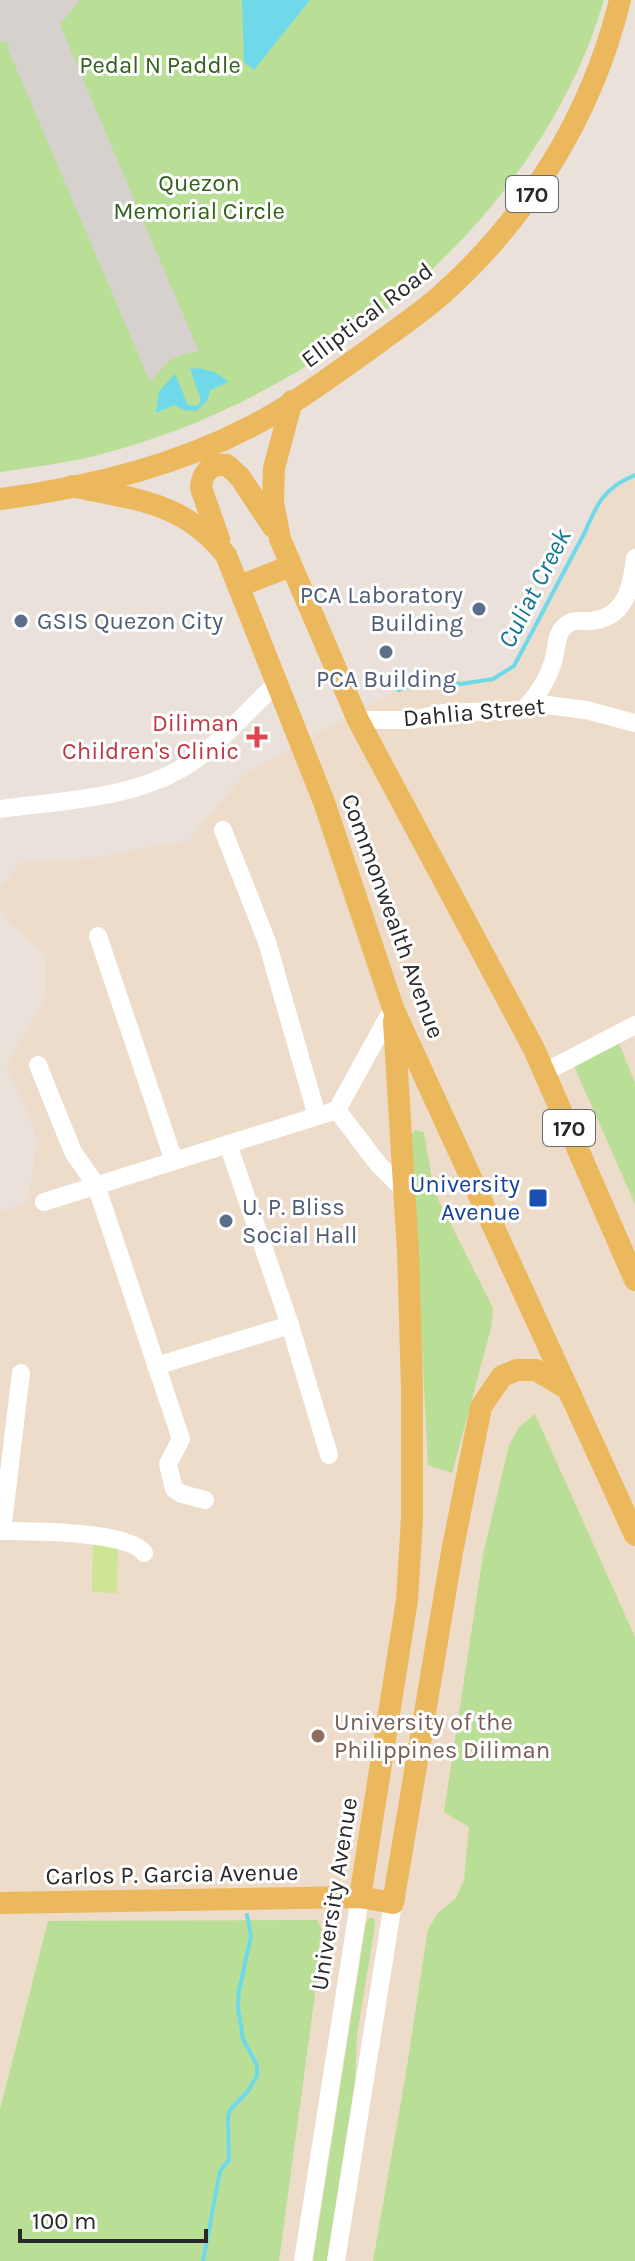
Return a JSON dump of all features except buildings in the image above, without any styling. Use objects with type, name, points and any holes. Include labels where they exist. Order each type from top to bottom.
[{"type":"main road","name":"Elliptical Road","points":[[0,499],[130,473],[176,459],[241,431],[348,364],[438,298],[489,248],[535,190],[575,123],[603,58],[620,0]]},
{"type":"main road","name":"Commonwealth Avenue","points":[[292,401],[274,468],[273,502],[280,539],[358,720],[545,1072],[635,1280]]},
{"type":"main road","points":[[226,555],[201,488],[201,479],[214,466],[227,465],[240,477],[280,539]]},
{"type":"main road","name":"Commonwealth Avenue","points":[[72,486],[156,505],[173,512],[209,534],[226,555],[324,802],[393,1008],[635,1535]]},
{"type":"main road","points":[[239,586],[291,566]]},
{"type":"main road","name":"University Avenue","points":[[360,1897],[407,1600],[410,1562],[412,1386],[393,1008]]},
{"type":"main road","points":[[393,1903],[455,1537],[481,1407],[502,1376],[517,1370],[536,1370],[569,1390]]},
{"type":"main road","name":"Carlos P. Garcia Avenue","points":[[0,1903],[360,1897],[393,1903]]},
{"type":"street","points":[[531,703],[551,669],[559,634],[564,627],[577,620],[590,621],[613,614],[631,590],[635,558]]},
{"type":"street","points":[[0,809],[123,792],[167,776],[209,750],[276,684]]},
{"type":"street","name":"Dahlia Street","points":[[358,720],[412,720],[457,712],[517,711],[531,703],[586,710],[635,723]]},
{"type":"street","points":[[223,830],[267,942],[317,1116]]},
{"type":"street","points":[[98,936],[174,1161]]},
{"type":"street","points":[[44,1202],[337,1110],[393,1008]]},
{"type":"street","points":[[545,1072],[635,1025]]},
{"type":"street","points":[[38,1065],[73,1152],[96,1185],[181,1439],[168,1464],[174,1489],[205,1500]]},
{"type":"street","points":[[337,1110],[378,1164],[403,1189]]},
{"type":"street","points":[[228,1144],[290,1325],[329,1455]]},
{"type":"street","points":[[156,1366],[290,1325]]},
{"type":"street","points":[[21,1373],[1,1531],[85,1535],[132,1543],[140,1546],[144,1553]]},
{"type":"street","name":"University Avenue","points":[[303,2261],[360,1897]]},
{"type":"street","points":[[336,2261],[393,1903]]},
{"type":"shaded area","points":[[0,0],[79,0],[60,25],[199,352],[183,354],[169,361],[150,382],[8,49],[9,43],[0,41]]},
{"type":"shaded area","name":"University of the Philippines Diliman","points":[[635,475],[635,2261],[0,2261],[0,1212],[28,1201],[37,1141],[26,1108],[6,1066],[45,998],[46,955],[9,923],[0,907],[0,888],[21,862],[89,859],[186,843],[246,773],[398,690],[435,679],[494,681],[514,666],[595,509],[615,483]]},
{"type":"green space","name":"Quezon Memorial Circle","points":[[0,0],[604,0],[573,81],[529,156],[474,226],[411,289],[340,344],[264,391],[184,427],[102,454],[0,472]]},
{"type":"green space","points":[[618,1041],[635,1083],[635,1204],[574,1066]]},
{"type":"green space","points":[[416,1130],[424,1133],[434,1191],[493,1308],[491,1328],[452,1473],[428,1465],[411,1134]]},
{"type":"green space","points":[[535,1414],[635,1637],[635,2261],[373,2261],[428,1929],[438,1913],[456,1898],[464,1880],[469,1827],[444,1812],[483,1555],[509,1445],[519,1427]]},
{"type":"green space","points":[[93,1538],[118,1539],[117,1593],[92,1592]]},
{"type":"green space","points":[[370,1917],[375,1920],[374,1931],[327,2261],[313,2261],[366,1923]]},
{"type":"green space","points":[[317,1920],[322,1929],[318,1972],[279,2261],[0,2261],[0,2110],[48,1921]]},
{"type":"water","name":"Pedal N Paddle","points":[[242,0],[310,0],[254,70],[244,62]]},
{"type":"water","points":[[190,369],[215,372],[229,382],[210,390],[208,400],[196,411],[183,410],[175,405],[156,413],[159,391],[175,374],[188,405],[197,406],[201,400]]},
{"type":"waterway","name":"Culiat Creek","points":[[398,690],[435,679],[461,684],[493,679],[514,666],[598,504],[616,485],[635,475]]},
{"type":"waterway","points":[[203,2261],[220,2171],[229,2160],[230,2110],[257,2076],[257,2065],[243,2039],[238,2007],[251,1936],[247,1915]]},
{"type":"place","name":"PCA Laboratory Building","points":[[479,609]]},
{"type":"place","name":"GSIS Quezon City","points":[[21,621]]},
{"type":"place","name":"PCA Building","points":[[386,652]]},
{"type":"place","name":"Diliman Children's Clinic","points":[[257,737]]},
{"type":"place","name":"University Avenue","points":[[538,1198]]},
{"type":"place","name":"U. P. Bliss Social Hall","points":[[226,1221]]},
{"type":"place","name":"University of the Philippines Diliman","points":[[318,1736]]}]
